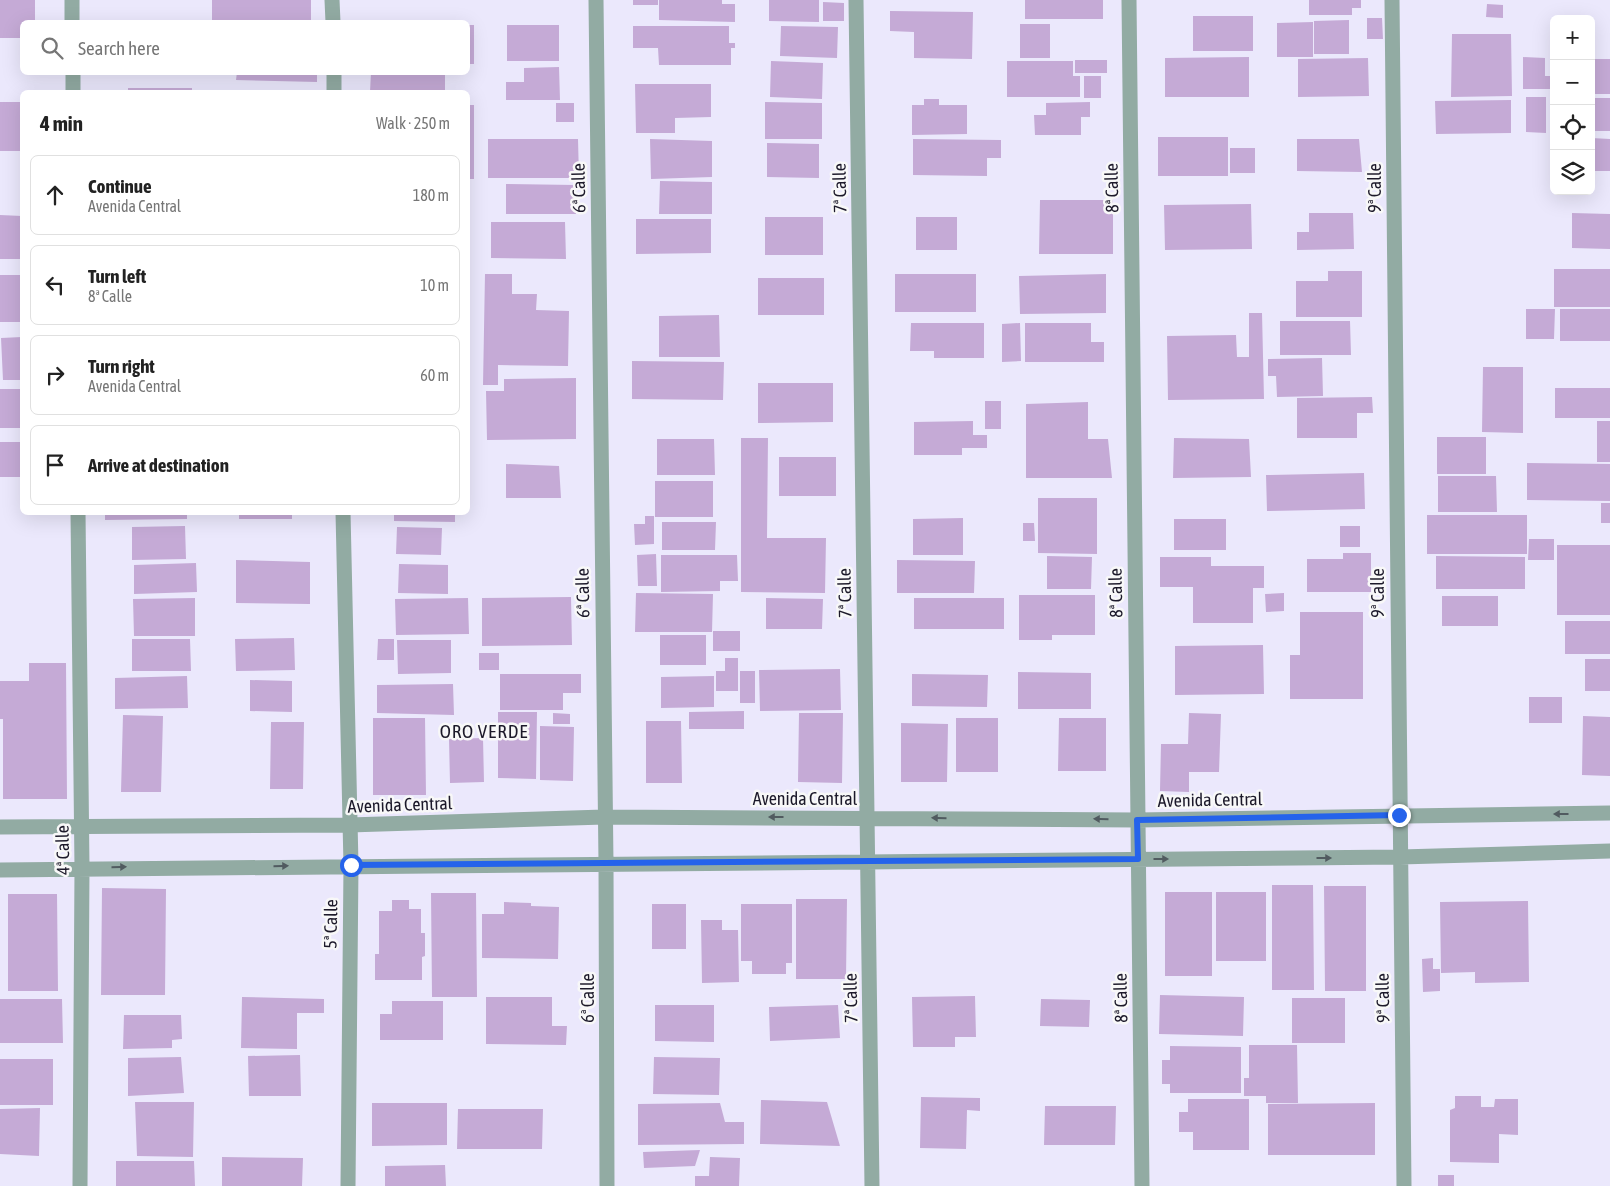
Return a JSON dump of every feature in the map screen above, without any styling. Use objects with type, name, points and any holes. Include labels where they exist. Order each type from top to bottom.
[{"type":"street","points":[[72,0],[72,20]]},
{"type":"street","points":[[332,0],[333,20]]},
{"type":"street","name":"6ª Calle","points":[[596,0],[606,864],[607,1186]]},
{"type":"street","name":"7ª Calle","points":[[856,0],[872,1186]]},
{"type":"street","name":"8ª Calle","points":[[1130,0],[1142,1186]]},
{"type":"street","name":"9ª Calle","points":[[1392,0],[1404,1186]]},
{"type":"street","points":[[72,75],[73,90]]},
{"type":"street","points":[[334,75],[334,90]]},
{"type":"street","name":"4ª Calle","points":[[78,515],[82,868],[80,1186]]},
{"type":"street","name":"5ª Calle","points":[[343,515],[351,865],[348,1186]]},
{"type":"street","name":"Avenida Central","points":[[0,827],[349,825],[604,817],[1137,820],[1610,813]]},
{"type":"street","points":[[0,870],[351,865],[1400,857],[1610,851]]},
{"type":"building","points":[[0,0],[35,0],[35,20],[20,20],[20,38],[0,38]]},
{"type":"building","points":[[212,0],[311,0],[311,20],[212,20]]},
{"type":"building","points":[[633,0],[658,0],[658,5],[633,5]]},
{"type":"building","points":[[659,0],[722,0],[722,4],[735,4],[735,22],[659,20]]},
{"type":"building","points":[[769,0],[819,0],[819,22],[769,21]]},
{"type":"building","points":[[1025,0],[1103,0],[1103,19],[1025,19]]},
{"type":"building","points":[[1309,0],[1361,0],[1361,8],[1352,8],[1352,15],[1309,15]]},
{"type":"building","points":[[823,2],[844,3],[844,21],[823,21]]},
{"type":"building","points":[[1487,4],[1503,5],[1503,18],[1486,17]]},
{"type":"building","points":[[890,11],[973,12],[972,59],[914,58],[914,32],[890,31]]},
{"type":"building","points":[[1193,16],[1253,16],[1253,51],[1193,51]]},
{"type":"building","points":[[1367,18],[1382,18],[1383,39],[1367,39]]},
{"type":"building","points":[[1349,20],[1349,54],[1314,54],[1314,21]]},
{"type":"building","points":[[1313,22],[1313,57],[1277,57],[1277,23]]},
{"type":"building","points":[[1020,24],[1050,24],[1050,58],[1020,58]]},
{"type":"building","points":[[470,25],[474,25],[474,64],[470,64]]},
{"type":"building","points":[[507,25],[559,25],[559,61],[507,61]]},
{"type":"building","points":[[633,26],[729,26],[729,43],[735,43],[735,48],[731,48],[731,65],[659,65],[658,48],[633,48]]},
{"type":"building","points":[[781,26],[838,27],[837,58],[780,56]]},
{"type":"building","points":[[1452,34],[1511,34],[1512,96],[1451,97]]},
{"type":"building","points":[[1249,57],[1249,97],[1165,97],[1165,58]]},
{"type":"building","points":[[1523,57],[1545,58],[1545,76],[1550,76],[1550,89],[1523,89]]},
{"type":"building","points":[[1368,58],[1369,96],[1298,97],[1298,59]]},
{"type":"building","points":[[1595,59],[1610,59],[1610,94],[1595,94]]},
{"type":"building","points":[[1075,60],[1107,60],[1107,73],[1075,73]]},
{"type":"building","points":[[771,61],[823,63],[822,99],[770,97]]},
{"type":"building","points":[[1007,61],[1073,61],[1073,76],[1080,76],[1080,97],[1007,97]]},
{"type":"building","points":[[559,67],[560,100],[506,100],[506,82],[524,82],[524,68]]},
{"type":"building","points":[[237,75],[317,75],[317,82],[236,80]]},
{"type":"building","points":[[371,75],[445,75],[445,90],[370,90]]},
{"type":"building","points":[[1084,76],[1101,76],[1101,98],[1084,98]]},
{"type":"building","points":[[635,84],[711,84],[711,117],[675,118],[675,133],[636,133]]},
{"type":"building","points":[[128,88],[192,88],[192,90],[128,90]]},
{"type":"building","points":[[1526,97],[1546,97],[1546,133],[1526,132]]},
{"type":"building","points":[[1595,98],[1610,98],[1610,131],[1595,131]]},
{"type":"building","points":[[924,99],[939,99],[939,105],[967,105],[967,134],[912,135],[912,105],[924,105]]},
{"type":"building","points":[[1511,100],[1511,133],[1436,134],[1435,101]]},
{"type":"building","points":[[0,102],[20,102],[20,151],[0,151]]},
{"type":"building","points":[[765,102],[822,103],[822,139],[765,139]]},
{"type":"building","points":[[1090,102],[1090,117],[1081,117],[1081,135],[1035,135],[1034,115],[1046,115],[1046,103]]},
{"type":"building","points":[[556,103],[574,103],[574,122],[556,122]]},
{"type":"building","points":[[470,105],[474,105],[474,179],[470,179]]},
{"type":"building","points":[[1158,137],[1228,137],[1228,176],[1158,176]]},
{"type":"building","points":[[1595,138],[1610,139],[1610,171],[1595,171]]},
{"type":"building","points":[[488,139],[578,139],[579,178],[488,178]]},
{"type":"building","points":[[650,139],[712,141],[712,177],[651,179]]},
{"type":"building","points":[[913,139],[1001,140],[1001,158],[987,158],[987,176],[913,175]]},
{"type":"building","points":[[1297,139],[1359,139],[1362,172],[1297,171]]},
{"type":"building","points":[[767,143],[819,144],[819,178],[767,177]]},
{"type":"building","points":[[1230,148],[1255,148],[1255,173],[1230,173]]},
{"type":"building","points":[[660,181],[712,182],[712,214],[659,214]]},
{"type":"building","points":[[506,184],[575,185],[576,214],[506,214]]},
{"type":"building","points":[[1040,200],[1113,200],[1113,254],[1039,254]]},
{"type":"building","points":[[1251,204],[1252,249],[1165,250],[1164,205]]},
{"type":"building","points":[[1309,213],[1353,213],[1354,249],[1297,250],[1297,232],[1309,232]]},
{"type":"building","points":[[1572,213],[1610,214],[1610,249],[1572,248]]},
{"type":"building","points":[[0,215],[20,216],[20,259],[0,259]]},
{"type":"building","points":[[765,217],[823,217],[823,255],[765,255]]},
{"type":"building","points":[[916,217],[957,217],[957,250],[916,250]]},
{"type":"building","points":[[636,219],[711,219],[711,253],[636,254]]},
{"type":"building","points":[[491,222],[565,222],[566,259],[491,258]]},
{"type":"building","points":[[1554,269],[1610,269],[1610,307],[1554,307]]},
{"type":"building","points":[[1328,271],[1362,271],[1362,317],[1296,317],[1296,281],[1328,281]]},
{"type":"building","points":[[485,274],[512,274],[512,294],[537,294],[536,310],[569,311],[568,366],[498,365],[498,385],[483,385]]},
{"type":"building","points":[[895,274],[976,274],[976,312],[895,312]]},
{"type":"building","points":[[1106,274],[1106,313],[1020,314],[1019,276]]},
{"type":"building","points":[[0,275],[20,275],[20,322],[0,322]]},
{"type":"building","points":[[758,278],[824,278],[824,315],[758,315]]},
{"type":"building","points":[[1526,309],[1555,309],[1554,339],[1526,339]]},
{"type":"building","points":[[1560,309],[1610,309],[1610,341],[1560,341]]},
{"type":"building","points":[[1249,313],[1262,313],[1264,399],[1168,400],[1167,336],[1236,335],[1237,357],[1249,357]]},
{"type":"building","points":[[719,315],[720,357],[659,357],[659,316]]},
{"type":"building","points":[[1280,321],[1350,321],[1351,355],[1280,355]]},
{"type":"building","points":[[911,323],[984,323],[984,358],[934,358],[934,351],[910,351]]},
{"type":"building","points":[[1020,323],[1021,361],[1002,362],[1002,324]]},
{"type":"building","points":[[1025,323],[1091,323],[1091,342],[1104,342],[1104,362],[1025,362]]},
{"type":"building","points":[[20,337],[20,380],[3,380],[1,338]]},
{"type":"building","points":[[1322,358],[1323,396],[1277,397],[1276,376],[1268,376],[1268,359]]},
{"type":"building","points":[[632,361],[724,362],[723,400],[632,399]]},
{"type":"building","points":[[1483,367],[1523,367],[1523,433],[1482,432]]},
{"type":"building","points":[[576,378],[576,439],[487,440],[486,391],[504,391],[504,379]]},
{"type":"building","points":[[758,383],[833,383],[833,422],[758,423]]},
{"type":"building","points":[[1555,388],[1610,388],[1610,418],[1555,418]]},
{"type":"building","points":[[0,389],[20,389],[20,428],[0,428]]},
{"type":"building","points":[[1372,397],[1373,413],[1357,413],[1357,438],[1297,438],[1297,398]]},
{"type":"building","points":[[985,401],[1001,401],[1001,429],[985,429]]},
{"type":"building","points":[[1088,402],[1088,439],[1108,439],[1112,478],[1026,478],[1026,404]]},
{"type":"building","points":[[973,421],[973,435],[987,435],[987,448],[962,448],[962,455],[914,455],[914,422]]},
{"type":"building","points":[[1597,421],[1610,421],[1610,462],[1597,462]]},
{"type":"building","points":[[1437,437],[1486,437],[1486,474],[1437,474]]},
{"type":"building","points":[[741,438],[768,438],[767,538],[826,538],[825,593],[741,592]]},
{"type":"building","points":[[1174,438],[1249,439],[1251,477],[1173,478]]},
{"type":"building","points":[[657,439],[714,439],[715,475],[657,475]]},
{"type":"building","points":[[0,442],[20,442],[20,477],[0,477]]},
{"type":"building","points":[[779,457],[836,457],[836,496],[779,496]]},
{"type":"building","points":[[1527,463],[1610,464],[1610,501],[1527,500]]},
{"type":"building","points":[[506,464],[559,466],[561,498],[506,498]]},
{"type":"building","points":[[1364,473],[1365,509],[1267,511],[1266,475]]},
{"type":"building","points":[[1438,476],[1496,476],[1497,512],[1438,512]]},
{"type":"building","points":[[655,481],[713,481],[713,517],[655,517]]},
{"type":"building","points":[[1038,498],[1097,498],[1097,554],[1038,553]]},
{"type":"building","points":[[1601,503],[1610,503],[1610,523],[1601,523]]},
{"type":"building","points":[[105,515],[187,515],[187,519],[105,520]]},
{"type":"building","points":[[239,515],[292,515],[292,519],[239,519]]},
{"type":"building","points":[[394,515],[455,515],[455,522],[394,521]]},
{"type":"building","points":[[1427,515],[1527,515],[1527,554],[1427,554]]},
{"type":"building","points":[[645,516],[654,516],[654,544],[635,545],[634,524],[645,524]]},
{"type":"building","points":[[963,518],[963,555],[913,555],[913,519]]},
{"type":"building","points":[[1174,519],[1226,519],[1226,550],[1174,550]]},
{"type":"building","points":[[662,522],[716,522],[715,550],[662,550]]},
{"type":"building","points":[[1023,523],[1034,523],[1035,541],[1023,541]]},
{"type":"building","points":[[185,526],[186,559],[132,560],[132,527]]},
{"type":"building","points":[[1340,526],[1360,526],[1360,547],[1340,547]]},
{"type":"building","points":[[397,527],[442,528],[441,555],[396,554]]},
{"type":"building","points":[[1529,539],[1554,539],[1554,560],[1528,560]]},
{"type":"building","points":[[1557,545],[1610,545],[1610,615],[1557,615]]},
{"type":"building","points":[[1343,553],[1371,553],[1371,592],[1307,592],[1307,559],[1343,559]]},
{"type":"building","points":[[656,554],[657,586],[638,586],[637,555]]},
{"type":"building","points":[[661,555],[737,555],[738,581],[720,581],[720,591],[661,592]]},
{"type":"building","points":[[1047,556],[1092,557],[1091,589],[1047,589]]},
{"type":"building","points":[[1436,556],[1525,557],[1525,589],[1436,589]]},
{"type":"building","points":[[1160,557],[1211,557],[1211,566],[1264,566],[1264,588],[1253,588],[1253,623],[1193,623],[1193,587],[1160,587]]},
{"type":"building","points":[[236,560],[310,562],[310,604],[236,603]]},
{"type":"building","points":[[897,560],[975,561],[974,593],[897,593]]},
{"type":"building","points":[[196,563],[197,592],[134,594],[134,565]]},
{"type":"building","points":[[399,564],[448,565],[448,594],[398,593]]},
{"type":"building","points":[[636,593],[713,594],[712,632],[635,632]]},
{"type":"building","points":[[1284,593],[1284,611],[1266,612],[1265,594]]},
{"type":"building","points":[[1019,595],[1095,595],[1095,635],[1052,635],[1052,640],[1019,640]]},
{"type":"building","points":[[1442,596],[1498,596],[1498,626],[1442,626]]},
{"type":"building","points":[[571,597],[572,645],[482,646],[482,598]]},
{"type":"building","points":[[195,598],[195,636],[134,636],[133,599]]},
{"type":"building","points":[[468,598],[469,634],[396,635],[395,599]]},
{"type":"building","points":[[766,598],[823,599],[822,629],[766,629]]},
{"type":"building","points":[[914,598],[1004,598],[1004,629],[914,629]]},
{"type":"building","points":[[1300,612],[1363,612],[1363,699],[1290,699],[1290,655],[1300,655]]},
{"type":"building","points":[[1565,621],[1610,621],[1610,654],[1565,654]]},
{"type":"building","points":[[713,631],[740,631],[740,651],[713,651]]},
{"type":"building","points":[[660,635],[706,635],[706,665],[660,665]]},
{"type":"building","points":[[294,638],[295,670],[236,671],[235,639]]},
{"type":"building","points":[[132,639],[190,639],[191,671],[132,671]]},
{"type":"building","points":[[378,639],[394,639],[394,660],[377,660]]},
{"type":"building","points":[[397,640],[451,640],[451,673],[398,674]]},
{"type":"building","points":[[1263,645],[1264,694],[1175,695],[1175,646]]},
{"type":"building","points":[[479,653],[499,653],[499,670],[479,670]]},
{"type":"building","points":[[725,658],[738,658],[738,691],[716,691],[716,671],[725,671]]},
{"type":"building","points":[[1585,659],[1610,659],[1610,691],[1585,691]]},
{"type":"building","points":[[29,663],[66,663],[67,799],[3,799],[3,719],[0,719],[0,681],[29,681]]},
{"type":"building","points":[[840,669],[841,710],[760,711],[759,670]]},
{"type":"building","points":[[740,671],[755,671],[755,703],[740,703]]},
{"type":"building","points":[[1018,672],[1091,673],[1091,709],[1018,709]]},
{"type":"building","points":[[500,674],[581,674],[581,693],[563,693],[563,710],[500,710]]},
{"type":"building","points":[[912,674],[988,675],[987,707],[912,706]]},
{"type":"building","points":[[187,676],[188,708],[115,709],[115,678]]},
{"type":"building","points":[[714,676],[714,707],[661,708],[661,677]]},
{"type":"building","points":[[250,680],[292,681],[292,712],[250,711]]},
{"type":"building","points":[[453,684],[454,715],[377,713],[377,685]]},
{"type":"building","points":[[1529,697],[1562,697],[1562,723],[1529,723]]},
{"type":"building","points":[[744,711],[744,729],[689,729],[689,712]]},
{"type":"building","points":[[498,712],[537,712],[536,779],[498,778]]},
{"type":"building","points":[[553,713],[570,714],[570,724],[553,724]]},
{"type":"building","points":[[799,713],[843,713],[842,783],[798,782]]},
{"type":"building","points":[[1189,713],[1221,714],[1219,772],[1189,772],[1189,792],[1160,791],[1161,744],[1188,744]]},
{"type":"building","points":[[123,715],[163,716],[161,792],[121,792]]},
{"type":"building","points":[[1583,716],[1610,717],[1610,776],[1582,775]]},
{"type":"building","points":[[373,718],[425,718],[426,795],[373,795]]},
{"type":"building","points":[[956,718],[998,718],[998,772],[956,772]]},
{"type":"building","points":[[1059,718],[1106,718],[1106,771],[1058,771]]},
{"type":"building","points":[[646,721],[681,721],[682,783],[646,783]]},
{"type":"building","points":[[271,722],[304,722],[303,789],[270,789]]},
{"type":"building","points":[[901,723],[948,724],[947,782],[901,782]]},
{"type":"building","points":[[540,726],[574,727],[573,781],[540,780]]},
{"type":"building","points":[[483,738],[484,782],[450,783],[449,739]]},
{"type":"building","points":[[1272,885],[1313,885],[1314,990],[1272,990]]},
{"type":"building","points":[[1324,886],[1366,886],[1366,991],[1325,991]]},
{"type":"building","points":[[102,888],[166,889],[165,995],[101,995]]},
{"type":"building","points":[[1165,892],[1212,892],[1212,976],[1165,976]]},
{"type":"building","points":[[1216,892],[1266,892],[1266,961],[1216,961]]},
{"type":"building","points":[[431,893],[476,893],[477,997],[432,997]]},
{"type":"building","points":[[8,894],[57,894],[58,991],[8,991]]},
{"type":"building","points":[[796,899],[847,899],[846,979],[796,979]]},
{"type":"building","points":[[392,900],[409,900],[409,909],[421,909],[421,933],[425,933],[422,980],[375,980],[375,954],[379,954],[379,911],[392,911]]},
{"type":"building","points":[[1528,901],[1529,982],[1475,983],[1475,972],[1441,973],[1440,902]]},
{"type":"building","points":[[504,902],[531,903],[531,906],[559,907],[558,959],[482,958],[482,914],[504,914]]},
{"type":"building","points":[[652,904],[686,904],[686,949],[652,949]]},
{"type":"building","points":[[741,904],[792,904],[792,963],[786,963],[786,974],[752,974],[752,961],[741,961]]},
{"type":"building","points":[[701,920],[722,920],[722,930],[738,930],[739,982],[702,983]]},
{"type":"building","points":[[1433,958],[1433,969],[1440,969],[1440,991],[1423,992],[1422,959]]},
{"type":"building","points":[[1160,995],[1244,997],[1243,1036],[1159,1034]]},
{"type":"building","points":[[975,996],[976,1037],[955,1037],[955,1047],[913,1047],[912,997]]},
{"type":"building","points":[[242,997],[324,999],[324,1013],[297,1013],[297,1049],[241,1048]]},
{"type":"building","points":[[486,997],[552,997],[552,1026],[567,1026],[566,1045],[486,1044]]},
{"type":"building","points":[[1292,998],[1345,998],[1345,1043],[1292,1043]]},
{"type":"building","points":[[0,999],[62,999],[63,1043],[0,1043]]},
{"type":"building","points":[[1041,999],[1090,1000],[1089,1027],[1040,1026]]},
{"type":"building","points":[[392,1001],[443,1001],[443,1040],[380,1040],[380,1014],[392,1014]]},
{"type":"building","points":[[655,1005],[714,1005],[714,1042],[655,1041]]},
{"type":"building","points":[[838,1005],[840,1038],[770,1041],[769,1007]]},
{"type":"building","points":[[124,1015],[181,1015],[182,1039],[172,1040],[172,1048],[123,1049]]},
{"type":"building","points":[[1249,1045],[1297,1045],[1298,1103],[1266,1103],[1266,1096],[1244,1096],[1244,1078],[1249,1078]]},
{"type":"building","points":[[1170,1046],[1241,1047],[1241,1093],[1170,1093],[1170,1084],[1162,1084],[1162,1060],[1170,1060]]},
{"type":"building","points":[[300,1055],[301,1096],[249,1096],[248,1056]]},
{"type":"building","points":[[181,1057],[184,1093],[128,1096],[128,1058]]},
{"type":"building","points":[[654,1057],[720,1058],[719,1095],[653,1094]]},
{"type":"building","points":[[0,1059],[53,1059],[53,1105],[0,1105]]},
{"type":"building","points":[[1455,1096],[1481,1096],[1481,1107],[1494,1107],[1495,1099],[1518,1099],[1518,1135],[1499,1134],[1499,1163],[1450,1162],[1450,1110],[1455,1108]]},
{"type":"building","points":[[921,1097],[980,1098],[980,1111],[967,1110],[966,1149],[920,1148]]},
{"type":"building","points":[[1188,1099],[1249,1099],[1249,1150],[1193,1150],[1193,1132],[1179,1132],[1179,1112],[1188,1112]]},
{"type":"building","points":[[761,1100],[827,1102],[840,1146],[760,1144]]},
{"type":"building","points":[[135,1102],[194,1102],[193,1157],[137,1156]]},
{"type":"building","points":[[372,1103],[447,1103],[447,1145],[372,1146]]},
{"type":"building","points":[[720,1103],[725,1122],[744,1122],[744,1144],[638,1145],[638,1104]]},
{"type":"building","points":[[1375,1103],[1375,1155],[1268,1155],[1268,1104]]},
{"type":"building","points":[[1045,1106],[1116,1106],[1115,1145],[1044,1145]]},
{"type":"building","points":[[40,1108],[39,1156],[0,1154],[0,1109]]},
{"type":"building","points":[[458,1109],[543,1109],[542,1149],[457,1149]]},
{"type":"building","points":[[700,1150],[695,1166],[644,1168],[643,1152]]},
{"type":"building","points":[[222,1157],[303,1158],[302,1186],[222,1186]]},
{"type":"building","points":[[710,1157],[740,1158],[739,1186],[695,1186],[695,1176],[709,1176]]},
{"type":"building","points":[[116,1161],[194,1161],[195,1186],[116,1186]]},
{"type":"building","points":[[445,1165],[446,1186],[385,1186],[385,1166]]},
{"type":"building","points":[[1438,1175],[1454,1175],[1454,1186],[1438,1186]]},
{"type":"district","name":"ORO VERDE","points":[[484,731]]},
{"type":"route","points":[[351,865],[1138,859],[1137,820],[1399,815]]}]
